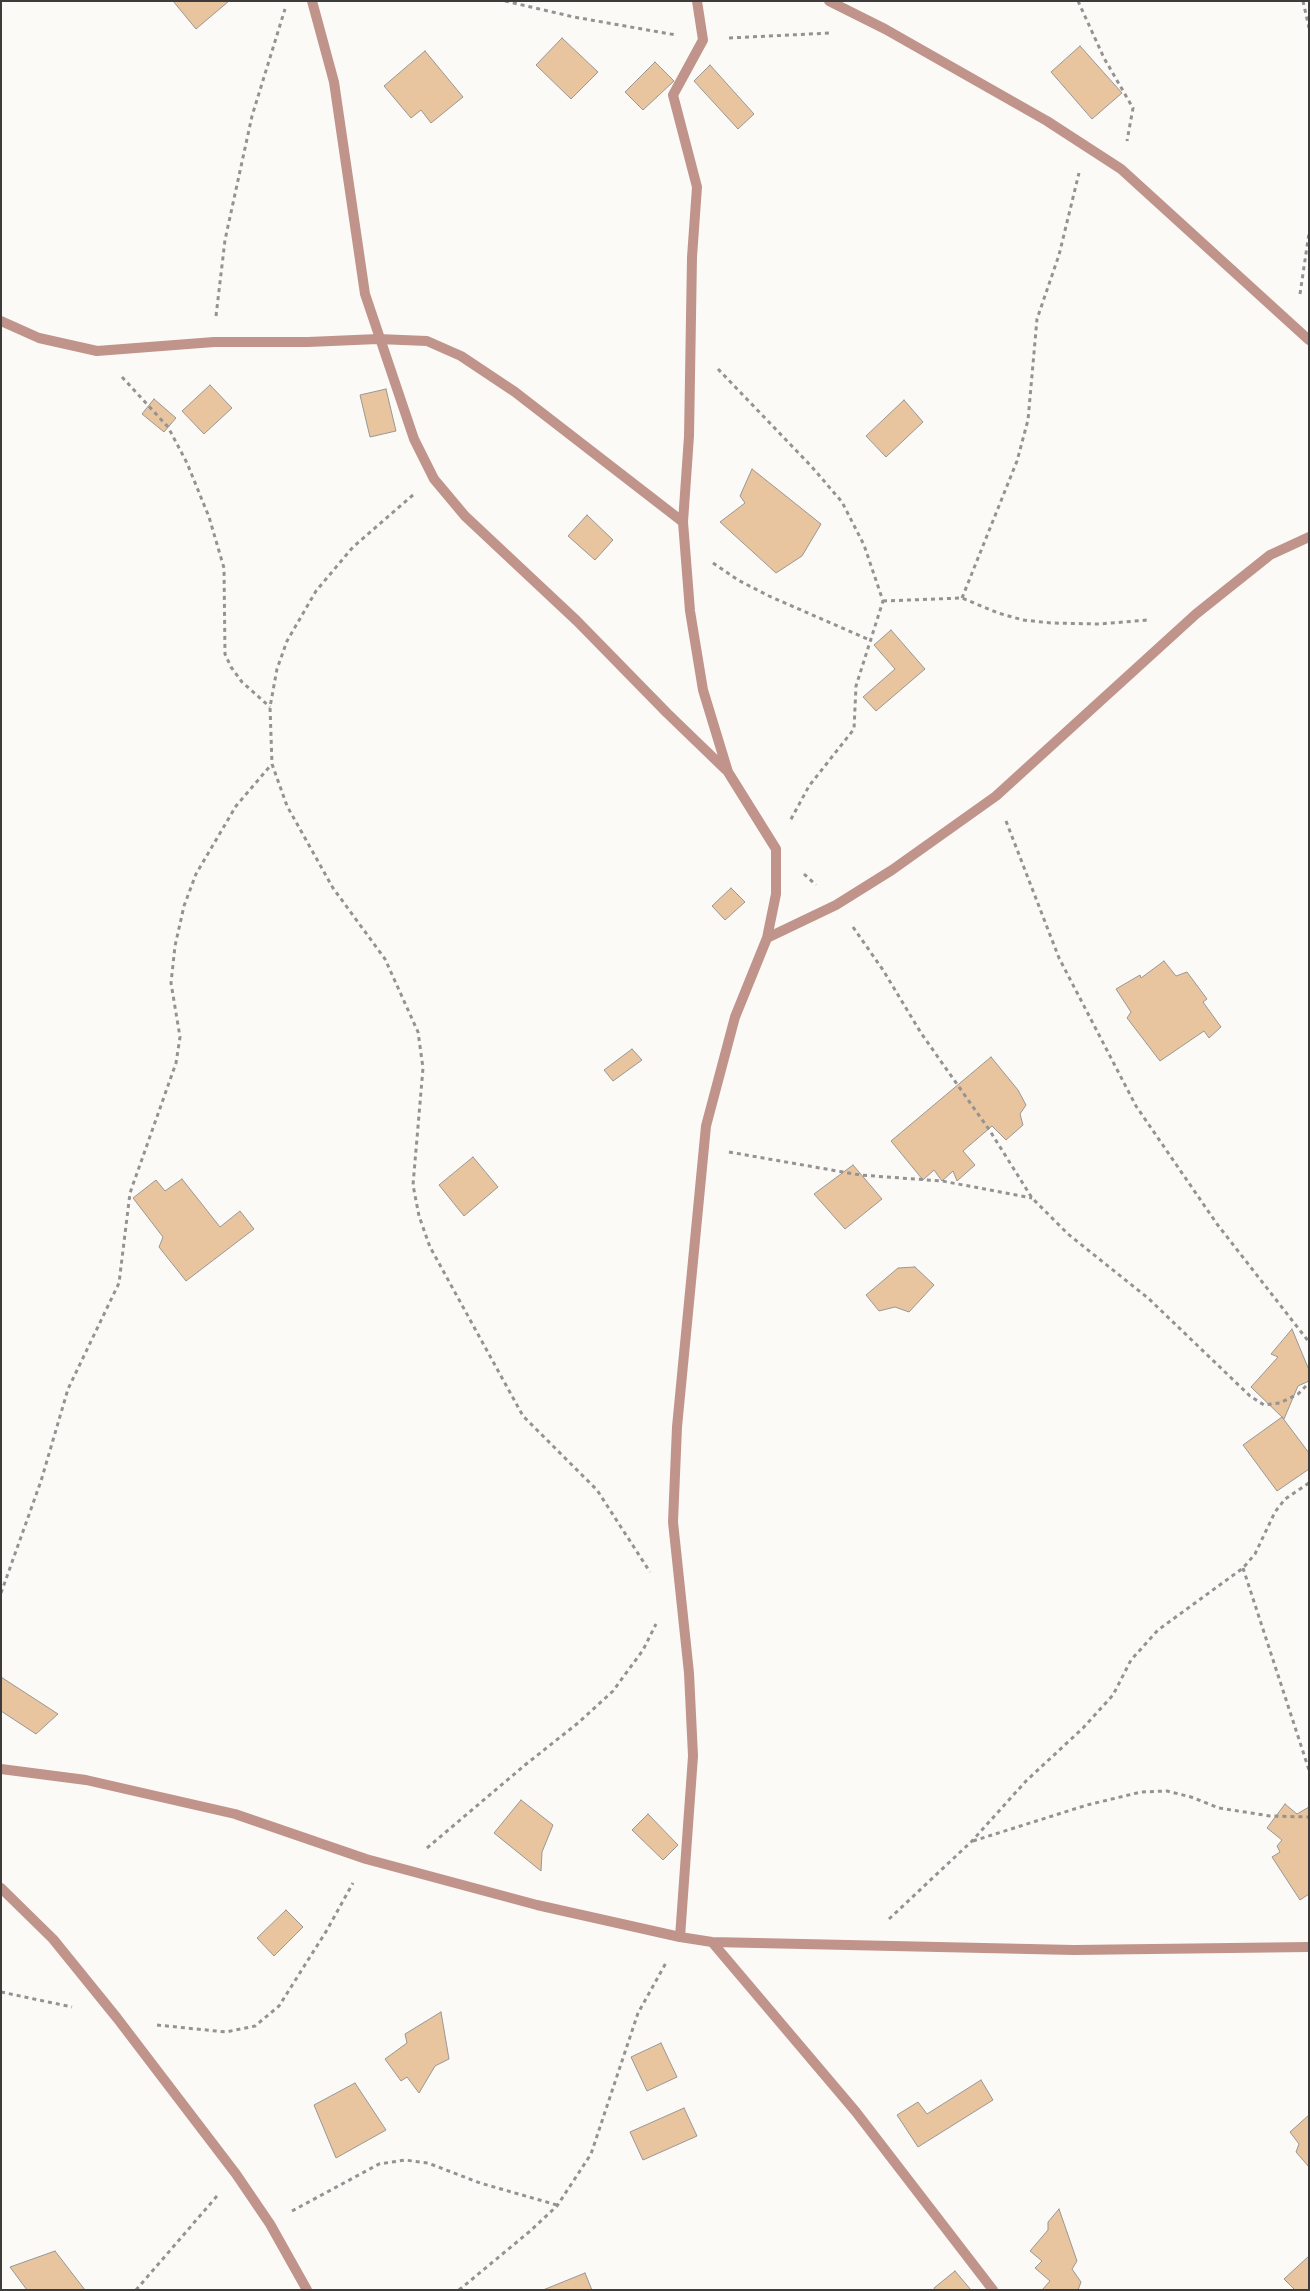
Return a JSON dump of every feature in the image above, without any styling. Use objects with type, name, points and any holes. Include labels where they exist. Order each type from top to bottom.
[{"type":"street","points":[[312,1],[334,82],[364,294],[414,439],[434,479],[465,516],[577,621],[728,772],[776,849],[776,894],[767,938],[735,1017],[706,1126],[677,1427],[673,1513],[689,1673],[693,1756],[680,1937]]},
{"type":"street","points":[[697,1],[703,40],[673,95],[696,187],[692,256],[689,436],[683,522],[690,611],[703,690],[728,772]]},
{"type":"street","points":[[829,1],[885,30],[1047,121],[1121,169],[1309,340]]},
{"type":"street","points":[[1,320],[38,338],[97,351],[214,342],[308,342],[378,339],[427,341],[461,356],[516,392],[683,522]]},
{"type":"street","points":[[767,938],[836,905],[892,870],[996,796],[1196,614],[1270,555],[1309,537]]},
{"type":"street","points":[[1,1769],[86,1780],[235,1814],[366,1858],[537,1905],[680,1937],[712,1942],[1074,1950],[1309,1947]]},
{"type":"street","points":[[1,1888],[53,1939],[117,2018],[236,2174],[270,2224],[307,2290]]},
{"type":"street","points":[[712,1942],[856,2112],[993,2290]]},
{"type":"path","points":[[214,342],[225,240],[252,116],[287,1]]},
{"type":"path","points":[[505,1],[574,17],[703,40],[831,33]]},
{"type":"path","points":[[1078,1],[1104,58],[1133,108],[1121,169]]},
{"type":"path","points":[[1303,1],[1309,28]]},
{"type":"path","points":[[962,598],[1017,461],[1028,420],[1037,319],[1059,255],[1086,146]]},
{"type":"path","points":[[1295,326],[1309,233]]},
{"type":"path","points":[[692,341],[812,466],[842,502],[864,546],[883,601],[872,641],[856,686],[854,729],[808,786],[776,849],[836,905],[883,970],[921,1033],[990,1131],[1032,1198],[1068,1234],[1148,1298],[1250,1396],[1264,1405],[1280,1403],[1298,1394],[1309,1383]]},
{"type":"path","points":[[97,351],[168,427],[187,463],[209,517],[224,568],[225,654],[231,668],[242,682],[270,707]]},
{"type":"path","points":[[434,479],[397,507],[353,547],[316,590],[287,641],[277,669],[270,707],[272,764],[288,806],[333,888],[385,959],[418,1032],[423,1068],[413,1185],[419,1216],[430,1247],[523,1416],[597,1490],[653,1577]]},
{"type":"path","points":[[684,535],[716,565],[738,580],[872,641]]},
{"type":"path","points":[[883,601],[962,598],[998,613],[1023,620],[1099,624],[1149,620]]},
{"type":"path","points":[[1,1593],[41,1481],[68,1389],[119,1283],[130,1193],[160,1109],[177,1054],[180,1037],[171,983],[175,946],[184,906],[196,874],[236,806],[272,764]]},
{"type":"path","points":[[996,796],[1059,958],[1136,1106],[1217,1224],[1309,1342]]},
{"type":"path","points":[[704,1148],[860,1175],[942,1181],[1032,1198]]},
{"type":"path","points":[[859,1946],[972,1841],[1026,1781],[1083,1728],[1114,1695],[1131,1660],[1158,1630],[1243,1568],[1256,1554],[1275,1512],[1285,1499],[1309,1483]]},
{"type":"path","points":[[1243,1568],[1309,1770]]},
{"type":"path","points":[[404,1868],[525,1765],[578,1723],[613,1691],[643,1650],[668,1600],[683,1616]]},
{"type":"path","points":[[972,1841],[1087,1805],[1141,1792],[1167,1792],[1191,1797],[1219,1808],[1270,1816],[1309,1817]]},
{"type":"path","points":[[1,1992],[117,2018],[183,2029],[226,2032],[255,2026],[280,2006],[328,1930],[366,1858]]},
{"type":"path","points":[[458,2290],[529,2232],[557,2206],[591,2154],[638,2013],[680,1937]]},
{"type":"path","points":[[270,2224],[379,2164],[405,2160],[428,2163],[480,2183],[557,2206]]},
{"type":"path","points":[[136,2290],[236,2174]]},
{"type":"building","points":[[173,1],[229,1],[196,29]]},
{"type":"building","points":[[562,38],[598,72],[571,99],[536,65]]},
{"type":"building","points":[[1080,46],[1122,93],[1092,119],[1051,72]]},
{"type":"building","points":[[425,51],[463,97],[431,123],[421,110],[411,118],[384,86]]},
{"type":"building","points":[[655,62],[674,81],[643,110],[625,92]]},
{"type":"building","points":[[710,65],[754,114],[738,129],[694,81]]},
{"type":"building","points":[[210,385],[232,408],[204,434],[182,411]]},
{"type":"building","points":[[386,389],[396,431],[370,437],[360,395]]},
{"type":"building","points":[[154,399],[176,418],[164,432],[142,414]]},
{"type":"building","points":[[904,400],[923,422],[886,457],[866,436]]},
{"type":"building","points":[[752,469],[821,524],[802,556],[776,573],[720,522],[745,503],[740,496]]},
{"type":"building","points":[[587,515],[613,540],[595,560],[568,536]]},
{"type":"building","points":[[891,630],[925,669],[876,711],[863,697],[895,669],[874,645]]},
{"type":"building","points":[[731,888],[745,902],[725,920],[712,906]]},
{"type":"building","points":[[1164,961],[1176,976],[1187,972],[1207,999],[1203,1002],[1221,1027],[1209,1038],[1204,1031],[1160,1061],[1127,1018],[1131,1012],[1116,989],[1140,975],[1141,978]]},
{"type":"building","points":[[632,1049],[642,1060],[613,1081],[604,1070]]},
{"type":"building","points":[[991,1057],[1018,1090],[1026,1105],[1020,1114],[1023,1125],[1006,1140],[992,1126],[963,1151],[975,1165],[957,1181],[953,1171],[942,1181],[934,1170],[923,1180],[891,1141]]},
{"type":"building","points":[[473,1157],[498,1187],[464,1216],[439,1185]]},
{"type":"building","points":[[853,1165],[882,1199],[845,1229],[814,1194]]},
{"type":"building","points":[[182,1179],[220,1227],[240,1211],[254,1229],[186,1281],[159,1247],[163,1237],[133,1198],[156,1180],[165,1191]]},
{"type":"building","points":[[915,1267],[934,1285],[909,1312],[895,1307],[879,1311],[866,1295],[898,1268]]},
{"type":"building","points":[[1292,1329],[1309,1370],[1309,1381],[1298,1386],[1284,1419],[1251,1387],[1278,1357],[1271,1354]]},
{"type":"building","points":[[1282,1417],[1309,1453],[1309,1469],[1277,1491],[1243,1445]]},
{"type":"building","points":[[1,1677],[58,1714],[36,1734],[1,1711]]},
{"type":"building","points":[[521,1800],[553,1825],[542,1852],[541,1871],[494,1833]]},
{"type":"building","points":[[1285,1804],[1297,1814],[1309,1807],[1309,1894],[1300,1900],[1272,1857],[1280,1852],[1277,1846],[1282,1840],[1267,1828]]},
{"type":"building","points":[[648,1814],[678,1845],[663,1860],[632,1830]]},
{"type":"building","points":[[286,1910],[303,1927],[274,1956],[257,1938]]},
{"type":"building","points":[[441,2012],[449,2059],[435,2066],[419,2093],[407,2077],[401,2081],[385,2059],[407,2043],[405,2034]]},
{"type":"building","points":[[661,2043],[677,2077],[647,2091],[631,2057]]},
{"type":"building","points":[[981,2080],[993,2100],[918,2147],[897,2115],[918,2102],[927,2114]]},
{"type":"building","points":[[355,2083],[386,2130],[336,2158],[314,2105]]},
{"type":"building","points":[[684,2108],[697,2136],[643,2160],[630,2132]]},
{"type":"building","points":[[1309,2115],[1309,2167],[1296,2152],[1299,2144],[1290,2132]]},
{"type":"building","points":[[1059,2209],[1077,2261],[1072,2269],[1081,2282],[1078,2290],[1042,2290],[1050,2281],[1035,2268],[1042,2261],[1030,2251],[1048,2230],[1048,2222]]},
{"type":"building","points":[[55,2251],[85,2290],[27,2290],[10,2267]]},
{"type":"building","points":[[1309,2256],[1309,2290],[1295,2290],[1284,2279]]},
{"type":"building","points":[[955,2271],[971,2290],[935,2290],[934,2288]]},
{"type":"building","points":[[585,2273],[592,2290],[543,2290]]}]
